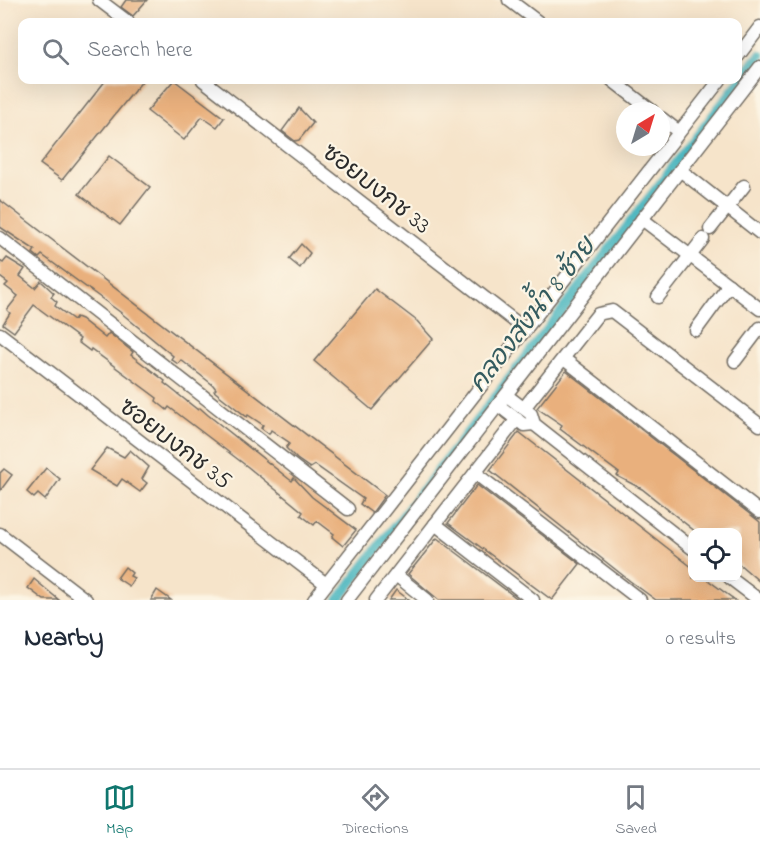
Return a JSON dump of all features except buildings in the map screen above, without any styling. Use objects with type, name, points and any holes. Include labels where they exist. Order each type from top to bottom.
[{"type":"street","points":[[99,0],[123,18]]},
{"type":"street","points":[[509,0],[533,18]]},
{"type":"street","points":[[742,51],[760,27]]},
{"type":"street","points":[[347,600],[760,67]]},
{"type":"street","name":"ซอยบงกช 33","points":[[207,84],[526,330]]},
{"type":"street","points":[[617,84],[640,102]]},
{"type":"street","points":[[314,600],[717,84]]},
{"type":"street","points":[[670,125],[680,132]]},
{"type":"street","points":[[681,170],[760,233]]},
{"type":"street","points":[[658,297],[744,186]]},
{"type":"street","points":[[642,219],[760,309]]},
{"type":"street","points":[[0,238],[348,508]]},
{"type":"street","points":[[696,330],[729,285]]},
{"type":"street","points":[[524,408],[598,314],[612,311],[760,424]]},
{"type":"street","points":[[735,361],[760,328]]},
{"type":"street","name":"ซอยบงกช 35","points":[[0,334],[326,584]]},
{"type":"street","points":[[564,359],[760,512]]},
{"type":"street","points":[[502,400],[524,408],[531,414],[534,423],[688,544]]},
{"type":"street","points":[[502,400],[524,425],[534,423]]},
{"type":"street","points":[[376,600],[517,419]]},
{"type":"street","points":[[475,473],[640,600]]},
{"type":"street","points":[[435,525],[533,600]]},
{"type":"street","points":[[0,534],[86,600]]},
{"type":"street","points":[[396,575],[427,600]]},
{"type":"street","points":[[735,582],[759,600]]},
{"type":"waterway","name":"คลองส่งน้ำ 8 ซ้าย","points":[[742,78],[760,55]]},
{"type":"waterway","name":"คลองส่งน้ำ 8 ซ้าย","points":[[338,600],[738,84]]}]
